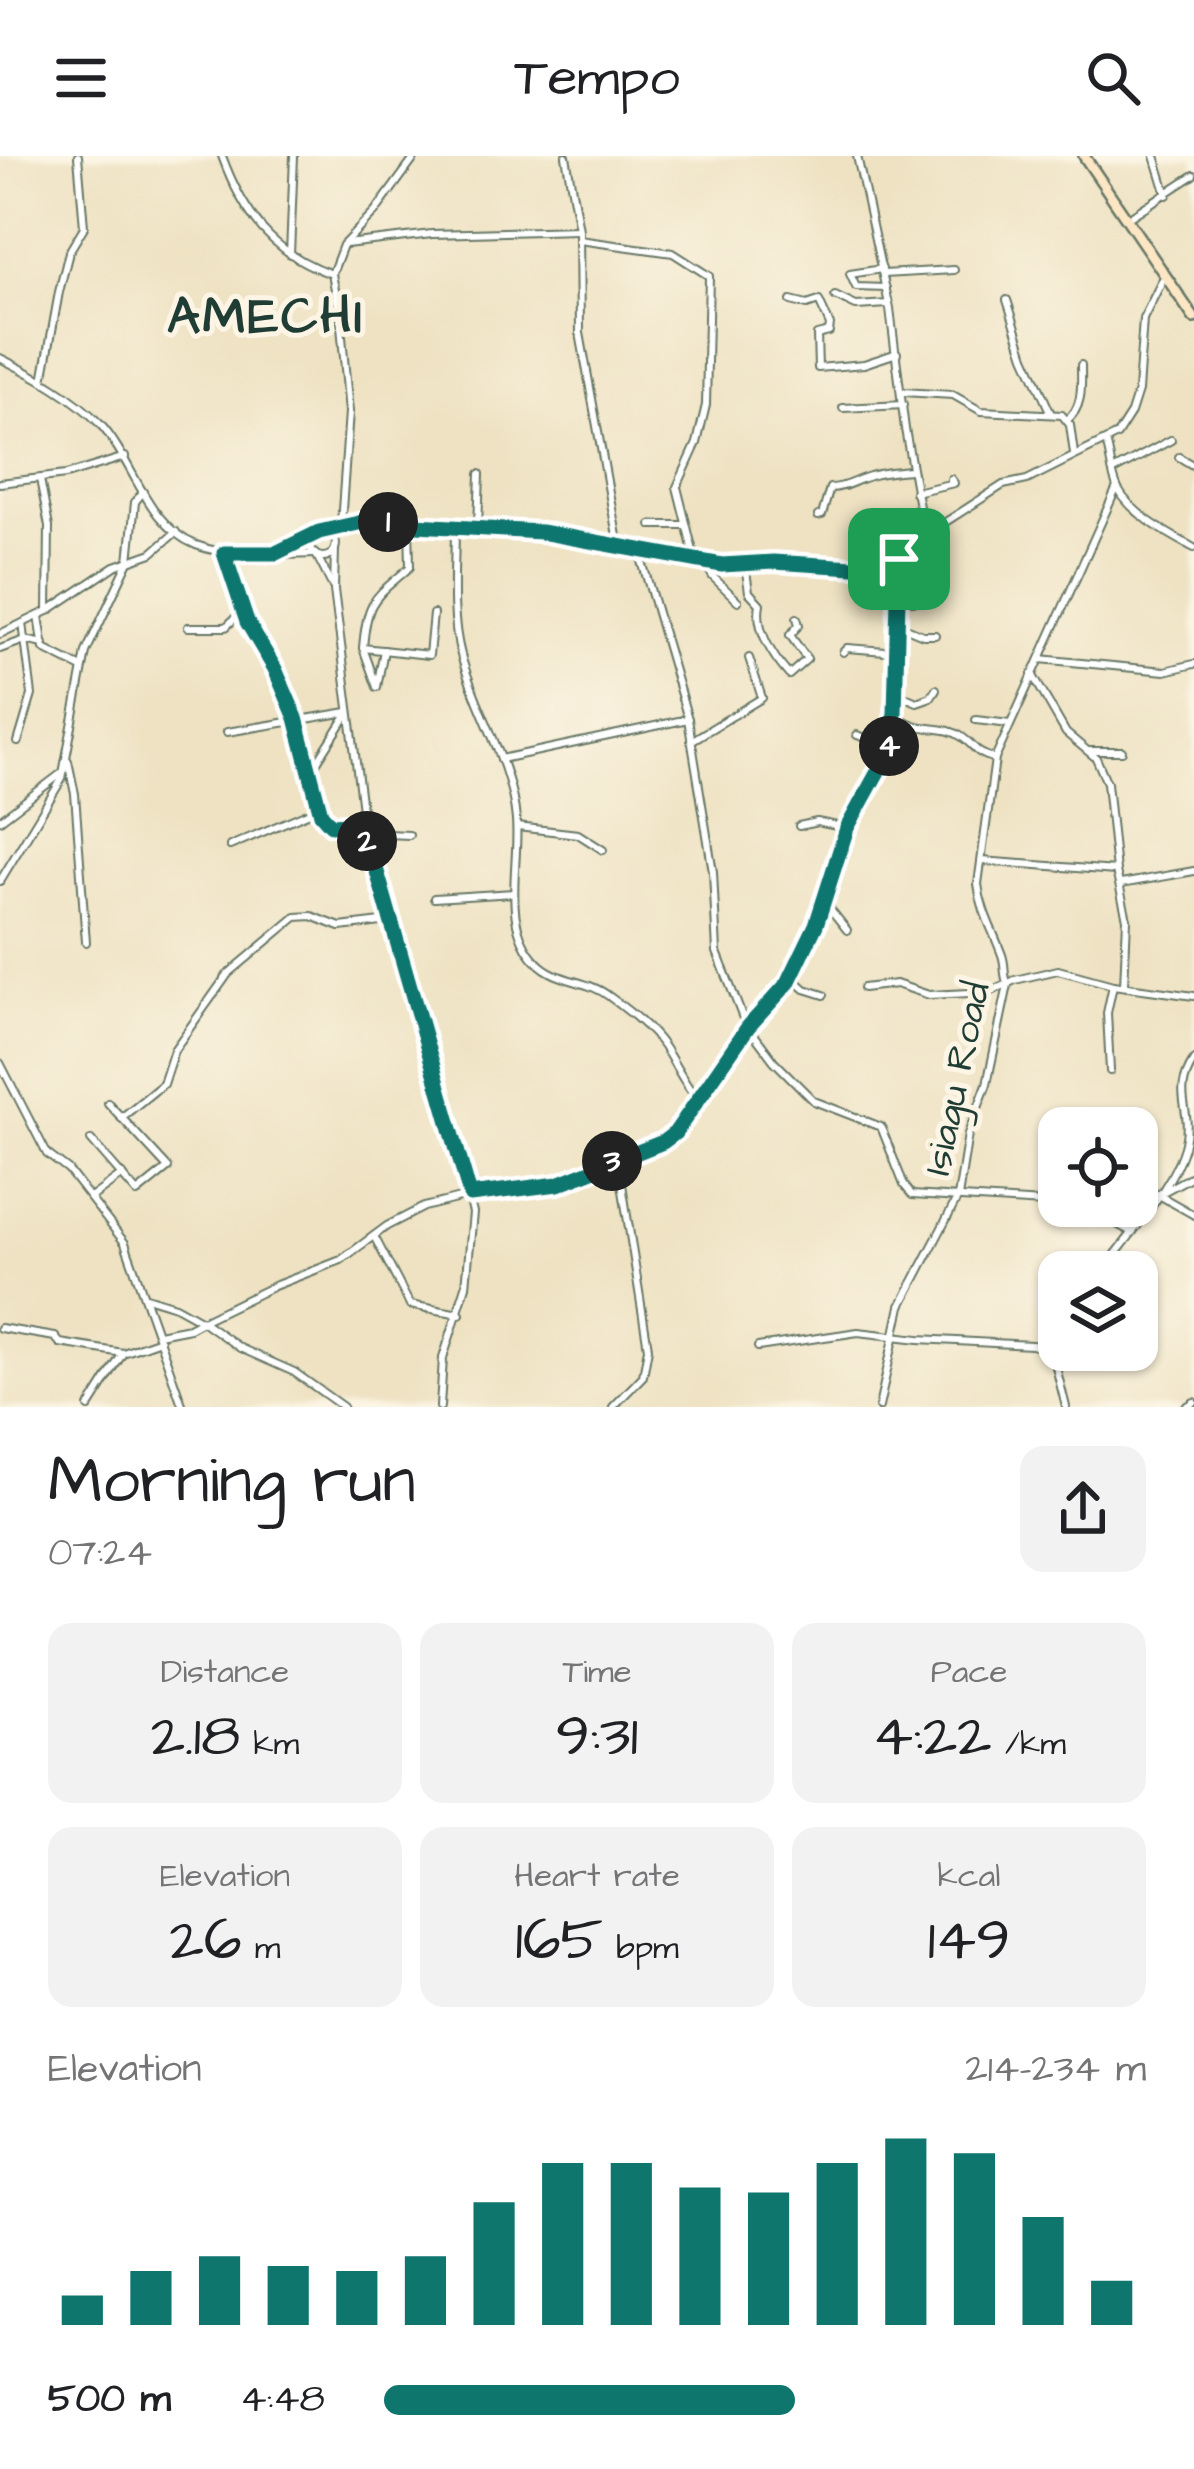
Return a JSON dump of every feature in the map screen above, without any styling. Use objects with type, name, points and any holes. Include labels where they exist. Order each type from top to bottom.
[{"type":"main road","points":[[1084,156],[1194,318]]},
{"type":"street","points":[[44,381],[58,292],[69,252],[84,227],[78,156]]},
{"type":"street","points":[[222,156],[247,208],[271,239],[290,256],[332,274]]},
{"type":"street","points":[[290,256],[294,156]]},
{"type":"street","points":[[0,358],[44,381],[98,422],[142,492],[176,532],[194,544],[224,553],[328,556],[345,525],[349,412],[332,274],[343,245],[375,212],[416,156]]},
{"type":"street","points":[[566,156],[579,235],[580,333],[619,547]]},
{"type":"street","points":[[857,156],[889,304],[926,546]]},
{"type":"street","points":[[1155,156],[1167,195]]},
{"type":"street","points":[[1128,218],[1194,175]]},
{"type":"street","points":[[343,245],[432,235],[579,235],[673,254],[709,276],[706,405],[697,443],[677,487],[700,562],[738,601]]},
{"type":"street","points":[[886,288],[852,286],[850,274],[954,270]]},
{"type":"street","points":[[276,553],[345,525],[409,523],[541,532],[700,562],[869,568],[899,559],[926,546],[944,523],[967,506],[1117,435],[1138,391],[1140,330],[1164,277]]},
{"type":"street","points":[[836,296],[856,306],[889,304]]},
{"type":"street","points":[[1007,300],[1028,365],[1051,414]]},
{"type":"street","points":[[791,301],[807,305],[819,301],[825,311],[829,332],[817,335],[814,341],[818,368],[863,364],[897,353]]},
{"type":"street","points":[[1067,420],[1074,415],[1083,387],[1081,365]]},
{"type":"street","points":[[902,392],[952,395],[981,411],[1051,414],[1067,420]]},
{"type":"street","points":[[843,408],[903,405]]},
{"type":"street","points":[[1067,420],[1074,454]]},
{"type":"street","points":[[1113,471],[1171,440]]},
{"type":"street","points":[[1106,442],[1117,487],[1136,510],[1194,548]]},
{"type":"street","points":[[1179,457],[1194,466]]},
{"type":"street","points":[[0,483],[79,472],[124,458]]},
{"type":"street","points":[[818,517],[830,488],[911,470]]},
{"type":"street","points":[[478,527],[480,474]]},
{"type":"street","points":[[915,492],[954,483],[951,478]]},
{"type":"street","points":[[40,479],[50,527],[49,611]]},
{"type":"street","name":"Isiagu Road","points":[[878,1407],[901,1306],[958,1198],[968,1135],[987,1084],[1008,985],[1003,979],[1003,956],[980,905],[995,759],[1117,487]]},
{"type":"street","points":[[0,881],[53,797],[64,770],[89,642],[129,561],[135,502],[142,492]]},
{"type":"street","points":[[384,650],[377,687],[363,648],[366,614],[371,602],[410,567],[409,523]]},
{"type":"street","points":[[651,525],[685,525]]},
{"type":"street","points":[[454,526],[459,648],[512,790],[517,827],[514,893],[520,933],[538,963],[565,979],[589,983],[640,1021],[663,1046],[699,1101]]},
{"type":"street","points":[[0,634],[49,611],[116,566],[152,553],[176,532]]},
{"type":"street","points":[[326,532],[335,544],[334,590],[365,833],[470,1195],[471,1244],[460,1314],[443,1358],[440,1407]]},
{"type":"street","points":[[312,538],[310,546],[334,590]]},
{"type":"street","points":[[639,551],[688,719],[713,872],[717,952],[748,1027],[773,1061],[814,1100],[881,1127],[912,1195],[1038,1203]]},
{"type":"street","points":[[224,553],[243,610],[296,718],[319,808],[331,825],[363,823]]},
{"type":"street","points":[[0,1328],[123,1353],[341,1260],[404,1216],[470,1195],[558,1184],[670,1137],[748,1027],[777,1000],[792,977],[824,901],[847,828],[890,746],[899,652],[899,559]]},
{"type":"street","points":[[745,564],[749,592],[760,604],[756,619],[789,676],[807,659],[790,635],[799,626],[797,618]]},
{"type":"street","points":[[900,597],[934,599]]},
{"type":"street","points":[[188,627],[226,627],[243,610]]},
{"type":"street","points":[[363,648],[429,655],[433,614]]},
{"type":"street","points":[[39,616],[44,649],[82,668]]},
{"type":"street","points":[[18,742],[32,694],[23,622]]},
{"type":"street","points":[[899,625],[935,635]]},
{"type":"street","points":[[0,649],[25,640],[44,644]]},
{"type":"street","points":[[843,652],[847,648],[899,652]]},
{"type":"street","points":[[691,741],[762,698],[749,658]]},
{"type":"street","points":[[1040,659],[1165,671],[1194,664]]},
{"type":"street","points":[[1031,673],[1066,733],[1102,768],[1109,791],[1116,871],[1127,925],[1124,985]]},
{"type":"street","points":[[896,693],[917,702],[931,697],[936,689]]},
{"type":"street","points":[[227,732],[350,712]]},
{"type":"street","points":[[310,773],[350,712]]},
{"type":"street","points":[[895,713],[910,726],[959,735],[976,754],[995,759]]},
{"type":"street","points":[[501,759],[688,719]]},
{"type":"street","points":[[976,720],[1010,724]]},
{"type":"street","points":[[857,735],[890,746]]},
{"type":"street","points":[[1087,750],[1123,751]]},
{"type":"street","points":[[68,758],[86,942]]},
{"type":"street","points":[[0,820],[64,770]]},
{"type":"street","points":[[230,846],[319,808]]},
{"type":"street","points":[[799,826],[817,822],[847,828]]},
{"type":"street","points":[[517,827],[578,834],[603,850]]},
{"type":"street","points":[[365,833],[409,835]]},
{"type":"street","points":[[981,861],[1116,871]]},
{"type":"street","points":[[1120,884],[1194,871]]},
{"type":"street","points":[[434,898],[514,893]]},
{"type":"street","points":[[824,901],[847,930]]},
{"type":"street","points":[[121,1118],[164,1084],[174,1050],[228,974],[296,916],[312,916],[340,927],[391,921]]},
{"type":"street","points":[[863,988],[896,984],[929,995],[990,992],[1061,970],[1112,985],[1194,997]]},
{"type":"street","points":[[792,977],[824,995]]},
{"type":"street","points":[[1110,1071],[1107,1007],[1112,985]]},
{"type":"street","points":[[1158,1192],[1184,1147],[1181,1088],[1194,1060]]},
{"type":"street","points":[[0,1063],[47,1154],[92,1197],[124,1243],[183,1407]]},
{"type":"street","points":[[91,1140],[137,1193],[168,1168],[108,1103]]},
{"type":"street","points":[[613,1407],[644,1376],[648,1348],[618,1159]]},
{"type":"street","points":[[92,1197],[122,1175]]},
{"type":"street","points":[[1158,1193],[1194,1175]]},
{"type":"street","points":[[1158,1195],[1194,1215]]},
{"type":"street","points":[[1122,1227],[1130,1231]]},
{"type":"street","points":[[1116,1251],[1133,1227]]},
{"type":"street","points":[[374,1235],[410,1305],[460,1314]]},
{"type":"street","points":[[146,1297],[202,1321],[240,1348],[293,1372],[343,1407]]},
{"type":"street","points":[[758,1347],[847,1333],[1038,1346]]},
{"type":"street","points":[[89,1407],[123,1353]]},
{"type":"street","points":[[1058,1371],[1066,1407]]},
{"type":"street","points":[[1186,1407],[1194,1402]]},
{"type":"district","name":"AMECHI","points":[[266,314]]},
{"type":"route","points":[[390,522],[541,532],[722,565],[797,562],[869,568],[899,559],[899,648],[890,746],[847,828],[801,961],[777,1000],[748,1027],[675,1133],[663,1142],[558,1184],[470,1195],[363,823],[331,825],[321,814],[296,718],[247,622],[224,553],[276,553],[341,526],[390,522]]}]
